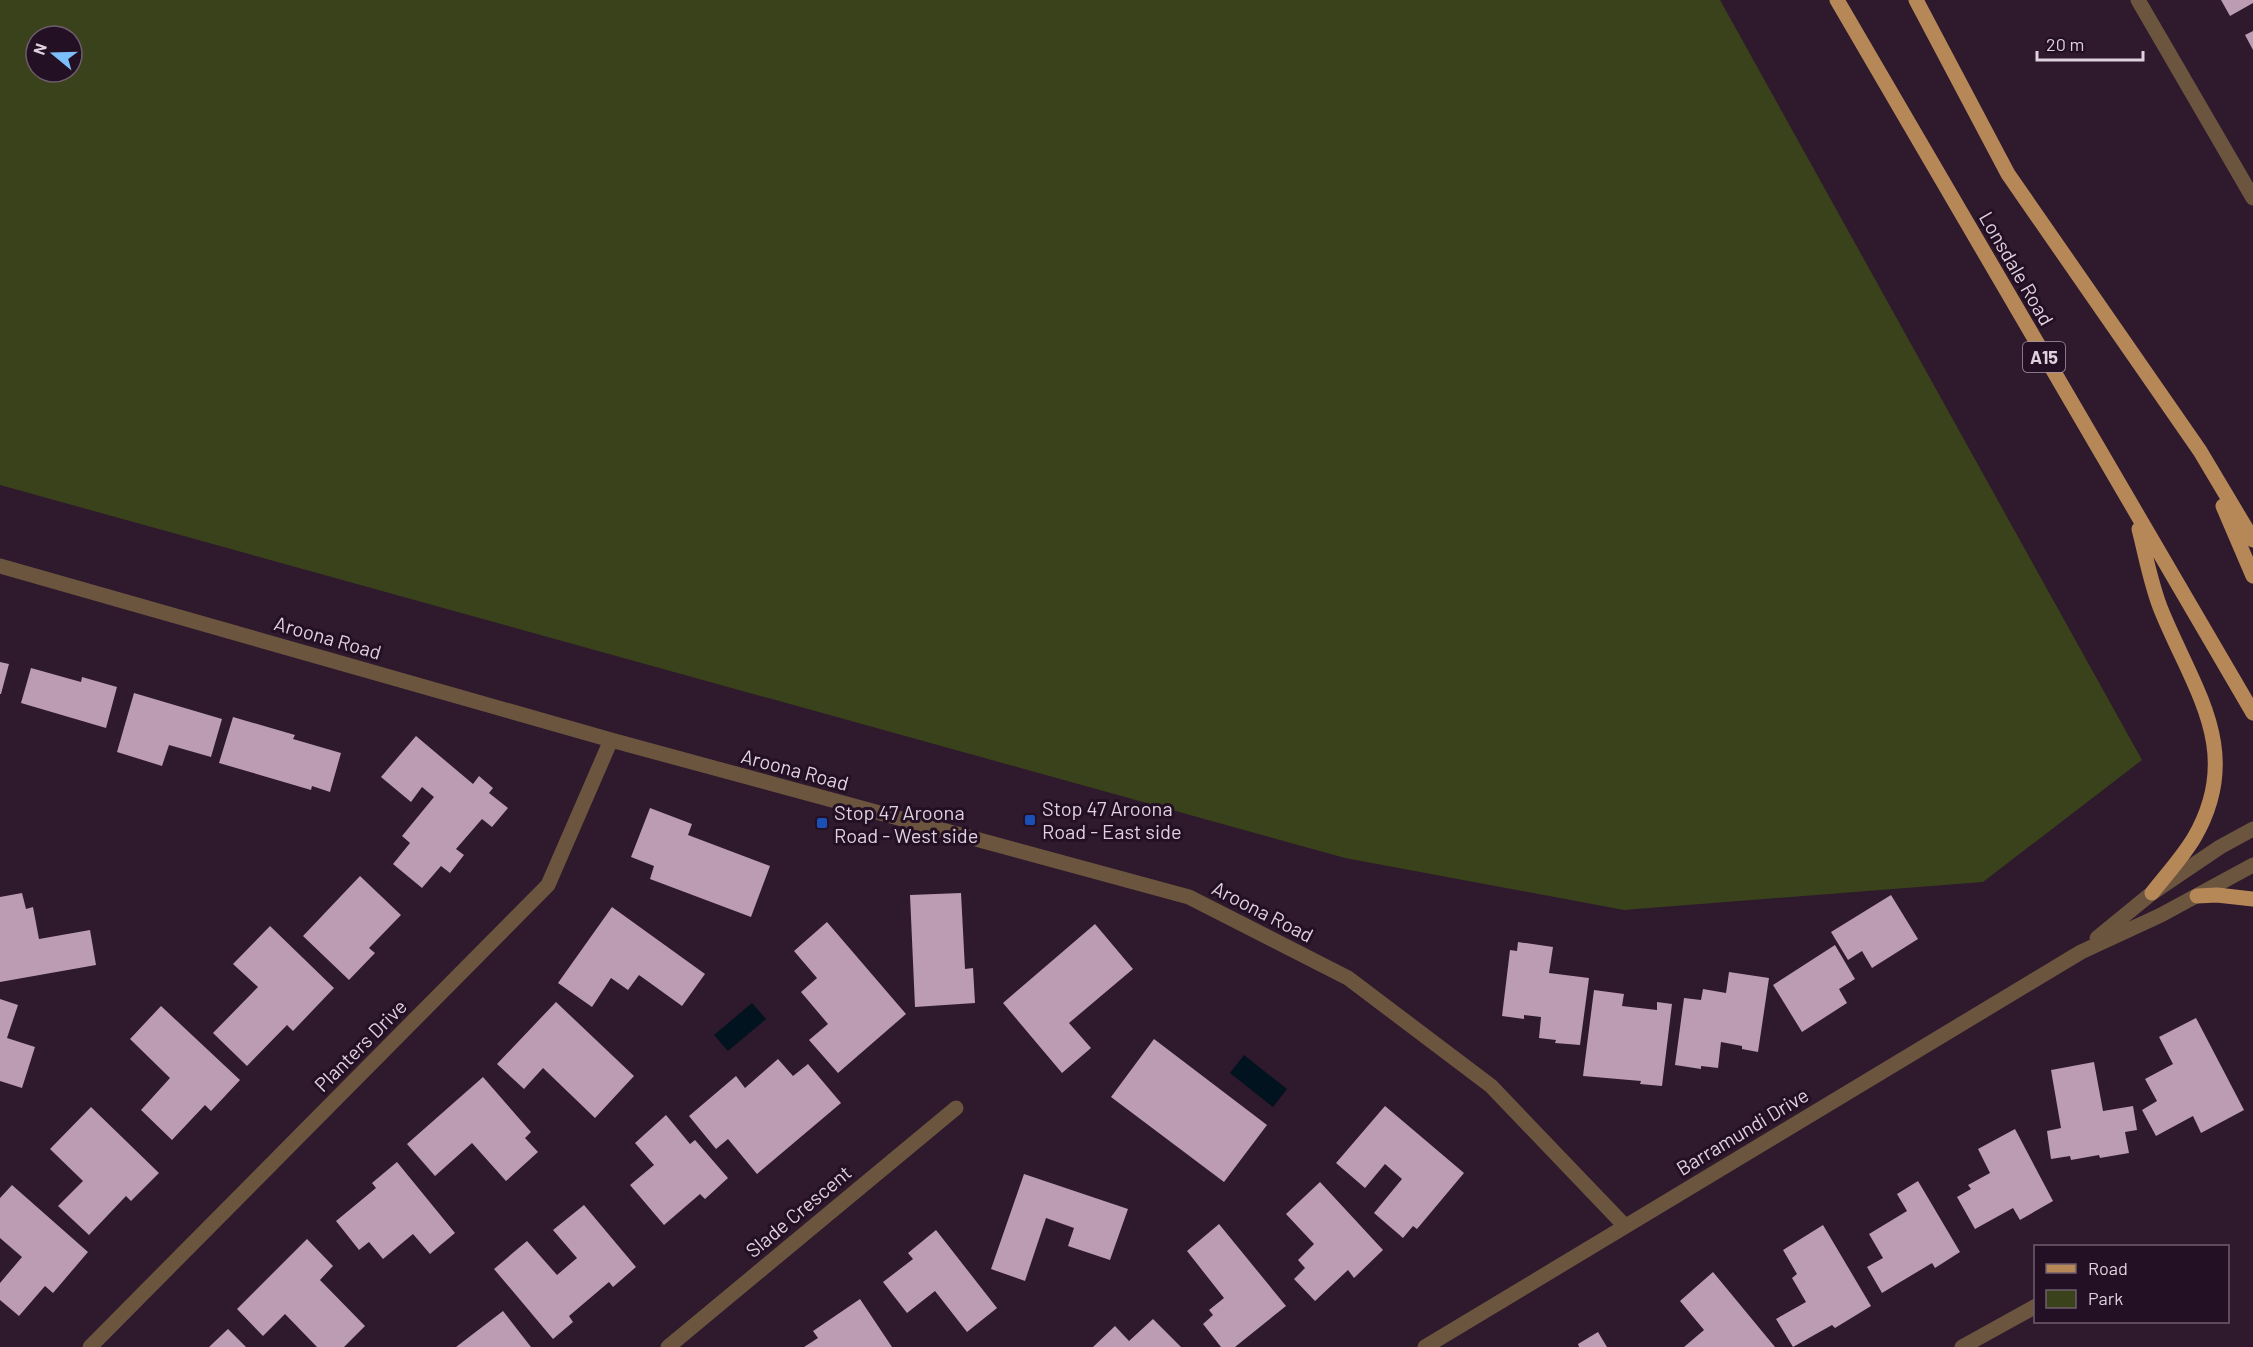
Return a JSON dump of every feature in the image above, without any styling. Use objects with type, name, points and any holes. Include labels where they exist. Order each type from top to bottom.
[{"type":"main road","name":"Lonsdale Road","points":[[1837,0],[2253,713]]},
{"type":"main road","name":"Lonsdale Road","points":[[1916,0],[2008,174],[2200,451],[2253,540]]},
{"type":"main road","points":[[2200,451],[2253,576]]},
{"type":"main road","points":[[2133,507],[2161,609],[2207,710],[2214,739],[2215,758],[2212,793],[2201,824],[2185,852],[2152,892]]},
{"type":"main road","points":[[2198,896],[2217,895],[2253,899]]},
{"type":"street","points":[[2138,0],[2253,198]]},
{"type":"street","name":"Aroona Road","points":[[0,566],[611,740],[1189,897],[1348,978],[1384,1005],[1491,1086],[1625,1226]]},
{"type":"street","name":"Planters Drive","points":[[90,1347],[548,885],[611,740]]},
{"type":"street","name":"Barramundi Drive","points":[[2081,952],[2152,892],[2220,847],[2253,829]]},
{"type":"street","name":"Barramundi Drive","points":[[1425,1347],[2081,952],[2198,896],[2253,865]]},
{"type":"street","name":"Slade Crescent","points":[[668,1347],[956,1108]]},
{"type":"street","points":[[1962,1347],[2034,1307]]},
{"type":"green space","points":[[0,0],[1720,0],[2142,760],[1983,882],[1624,910],[1345,858],[0,485]]},
{"type":"water","points":[[752,1003],[766,1019],[728,1051],[714,1035]]},
{"type":"water","points":[[1244,1055],[1287,1089],[1273,1107],[1230,1073]]},
{"type":"building","points":[[2221,0],[2253,0],[2253,3],[2230,16]]},
{"type":"building","points":[[2253,31],[2253,50],[2245,35]]},
{"type":"building","points":[[0,662],[9,664],[1,694],[0,694]]},
{"type":"building","points":[[31,668],[81,682],[82,677],[117,687],[106,728],[21,703]]},
{"type":"building","points":[[134,693],[222,719],[211,757],[169,745],[162,766],[117,752]]},
{"type":"building","points":[[233,717],[295,735],[293,739],[341,753],[330,792],[312,786],[311,790],[219,763]]},
{"type":"building","points":[[416,736],[473,784],[479,776],[493,788],[489,793],[508,808],[492,827],[482,819],[456,849],[464,855],[450,873],[441,866],[422,888],[393,864],[410,843],[402,836],[434,797],[422,787],[411,802],[381,777]]},
{"type":"building","points":[[650,808],[692,824],[688,835],[770,866],[751,917],[650,879],[654,866],[631,857]]},
{"type":"building","points":[[360,876],[401,915],[369,948],[375,953],[349,980],[303,936]]},
{"type":"building","points":[[22,893],[26,909],[33,907],[39,939],[90,930],[96,965],[0,982],[0,897]]},
{"type":"building","points":[[961,893],[965,969],[973,968],[975,1003],[915,1007],[910,895]]},
{"type":"building","points":[[1891,895],[1918,939],[1872,968],[1862,951],[1848,960],[1831,932]]},
{"type":"building","points":[[612,907],[705,974],[682,1006],[639,975],[628,990],[611,978],[592,1007],[558,983]]},
{"type":"building","points":[[827,922],[906,1014],[838,1073],[809,1040],[828,1024],[801,992],[817,978],[794,951]]},
{"type":"building","points":[[1095,924],[1133,969],[1069,1023],[1091,1048],[1062,1073],[1003,1003]]},
{"type":"building","points":[[270,926],[334,988],[293,1031],[287,1025],[247,1066],[213,1033],[258,987],[233,964]]},
{"type":"building","points":[[1518,942],[1553,947],[1549,973],[1589,978],[1580,1045],[1555,1043],[1556,1040],[1539,1038],[1541,1017],[1524,1015],[1524,1019],[1502,1016],[1510,950],[1517,951]]},
{"type":"building","points":[[1835,945],[1855,979],[1839,989],[1847,1003],[1802,1032],[1773,985]]},
{"type":"building","points":[[1729,972],[1769,978],[1758,1052],[1721,1042],[1718,1068],[1701,1066],[1701,1069],[1675,1065],[1684,998],[1701,1000],[1703,989],[1726,993]]},
{"type":"building","points":[[1594,990],[1624,994],[1622,1006],[1657,1010],[1657,1002],[1672,1004],[1662,1086],[1640,1084],[1641,1081],[1583,1076]]},
{"type":"building","points":[[0,999],[18,1005],[7,1038],[35,1047],[22,1088],[0,1081]]},
{"type":"building","points":[[556,1002],[634,1076],[595,1118],[543,1068],[524,1089],[497,1064]]},
{"type":"building","points":[[161,1006],[240,1080],[211,1111],[205,1105],[172,1140],[141,1110],[170,1078],[130,1039]]},
{"type":"building","points":[[2196,1018],[2244,1110],[2201,1133],[2193,1116],[2156,1136],[2142,1110],[2157,1101],[2145,1079],[2173,1064],[2159,1037]]},
{"type":"building","points":[[1154,1039],[1267,1125],[1224,1182],[1111,1097]]},
{"type":"building","points":[[778,1059],[793,1076],[808,1064],[841,1103],[757,1174],[728,1139],[716,1149],[689,1116],[736,1076],[745,1088]]},
{"type":"building","points":[[2094,1062],[2103,1111],[2133,1106],[2137,1130],[2125,1132],[2129,1153],[2100,1158],[2099,1155],[2071,1160],[2070,1156],[2051,1159],[2047,1131],[2061,1128],[2051,1070]]},
{"type":"building","points":[[483,1077],[531,1132],[525,1138],[538,1152],[506,1181],[472,1143],[435,1176],[407,1144]]},
{"type":"building","points":[[1385,1106],[1464,1173],[1417,1229],[1413,1226],[1403,1238],[1374,1213],[1402,1179],[1385,1164],[1365,1188],[1336,1163]]},
{"type":"building","points":[[91,1107],[159,1173],[131,1201],[126,1196],[89,1235],[58,1206],[83,1181],[50,1149]]},
{"type":"building","points":[[666,1115],[690,1144],[695,1140],[728,1178],[705,1199],[700,1194],[664,1225],[630,1185],[654,1165],[635,1143]]},
{"type":"building","points":[[2015,1129],[2053,1201],[2020,1220],[2013,1208],[1975,1229],[1957,1197],[1971,1189],[1968,1185],[1990,1173],[1978,1149]]},
{"type":"building","points":[[397,1162],[455,1233],[430,1254],[413,1234],[383,1259],[369,1242],[359,1250],[336,1221],[376,1188],[372,1183]]},
{"type":"building","points":[[1024,1174],[1128,1209],[1110,1260],[1068,1246],[1074,1228],[1046,1218],[1025,1281],[991,1269]]},
{"type":"building","points":[[1918,1181],[1960,1252],[1935,1268],[1932,1263],[1882,1293],[1867,1267],[1883,1258],[1869,1234],[1907,1211],[1897,1194]]},
{"type":"building","points":[[1320,1182],[1383,1250],[1354,1278],[1348,1270],[1315,1301],[1294,1279],[1305,1268],[1298,1260],[1314,1244],[1286,1214]]},
{"type":"building","points":[[12,1185],[88,1252],[53,1293],[45,1286],[19,1316],[0,1300],[0,1283],[22,1257],[0,1238],[0,1198]]},
{"type":"building","points":[[584,1205],[636,1267],[613,1287],[609,1282],[569,1316],[573,1322],[553,1339],[494,1269],[527,1241],[557,1275],[577,1258],[553,1230]]},
{"type":"building","points":[[1219,1224],[1286,1306],[1235,1347],[1221,1347],[1203,1324],[1213,1315],[1209,1310],[1224,1298],[1187,1251]]},
{"type":"building","points":[[1823,1225],[1871,1306],[1835,1328],[1832,1325],[1793,1347],[1776,1319],[1806,1302],[1792,1278],[1797,1274],[1783,1250]]},
{"type":"building","points":[[936,1230],[997,1308],[967,1332],[935,1291],[907,1313],[883,1282],[913,1259],[908,1253]]},
{"type":"building","points":[[307,1239],[333,1266],[320,1280],[365,1326],[344,1347],[317,1347],[285,1314],[263,1336],[237,1309]]},
{"type":"building","points":[[1713,1272],[1775,1347],[1684,1347],[1704,1330],[1680,1301]]},
{"type":"building","points":[[860,1299],[892,1347],[804,1347],[818,1338],[813,1331]]},
{"type":"building","points":[[503,1311],[531,1347],[456,1347]]},
{"type":"building","points":[[1153,1319],[1181,1347],[1093,1347],[1115,1326],[1129,1341]]},
{"type":"building","points":[[228,1329],[246,1347],[209,1347]]},
{"type":"building","points":[[1598,1332],[1607,1347],[1579,1347],[1578,1344]]},
{"type":"place","name":"Stop 47 Aroona Road - East side","points":[[1030,820]]},
{"type":"place","name":"Stop 47 Aroona Road - West side","points":[[822,823]]}]
